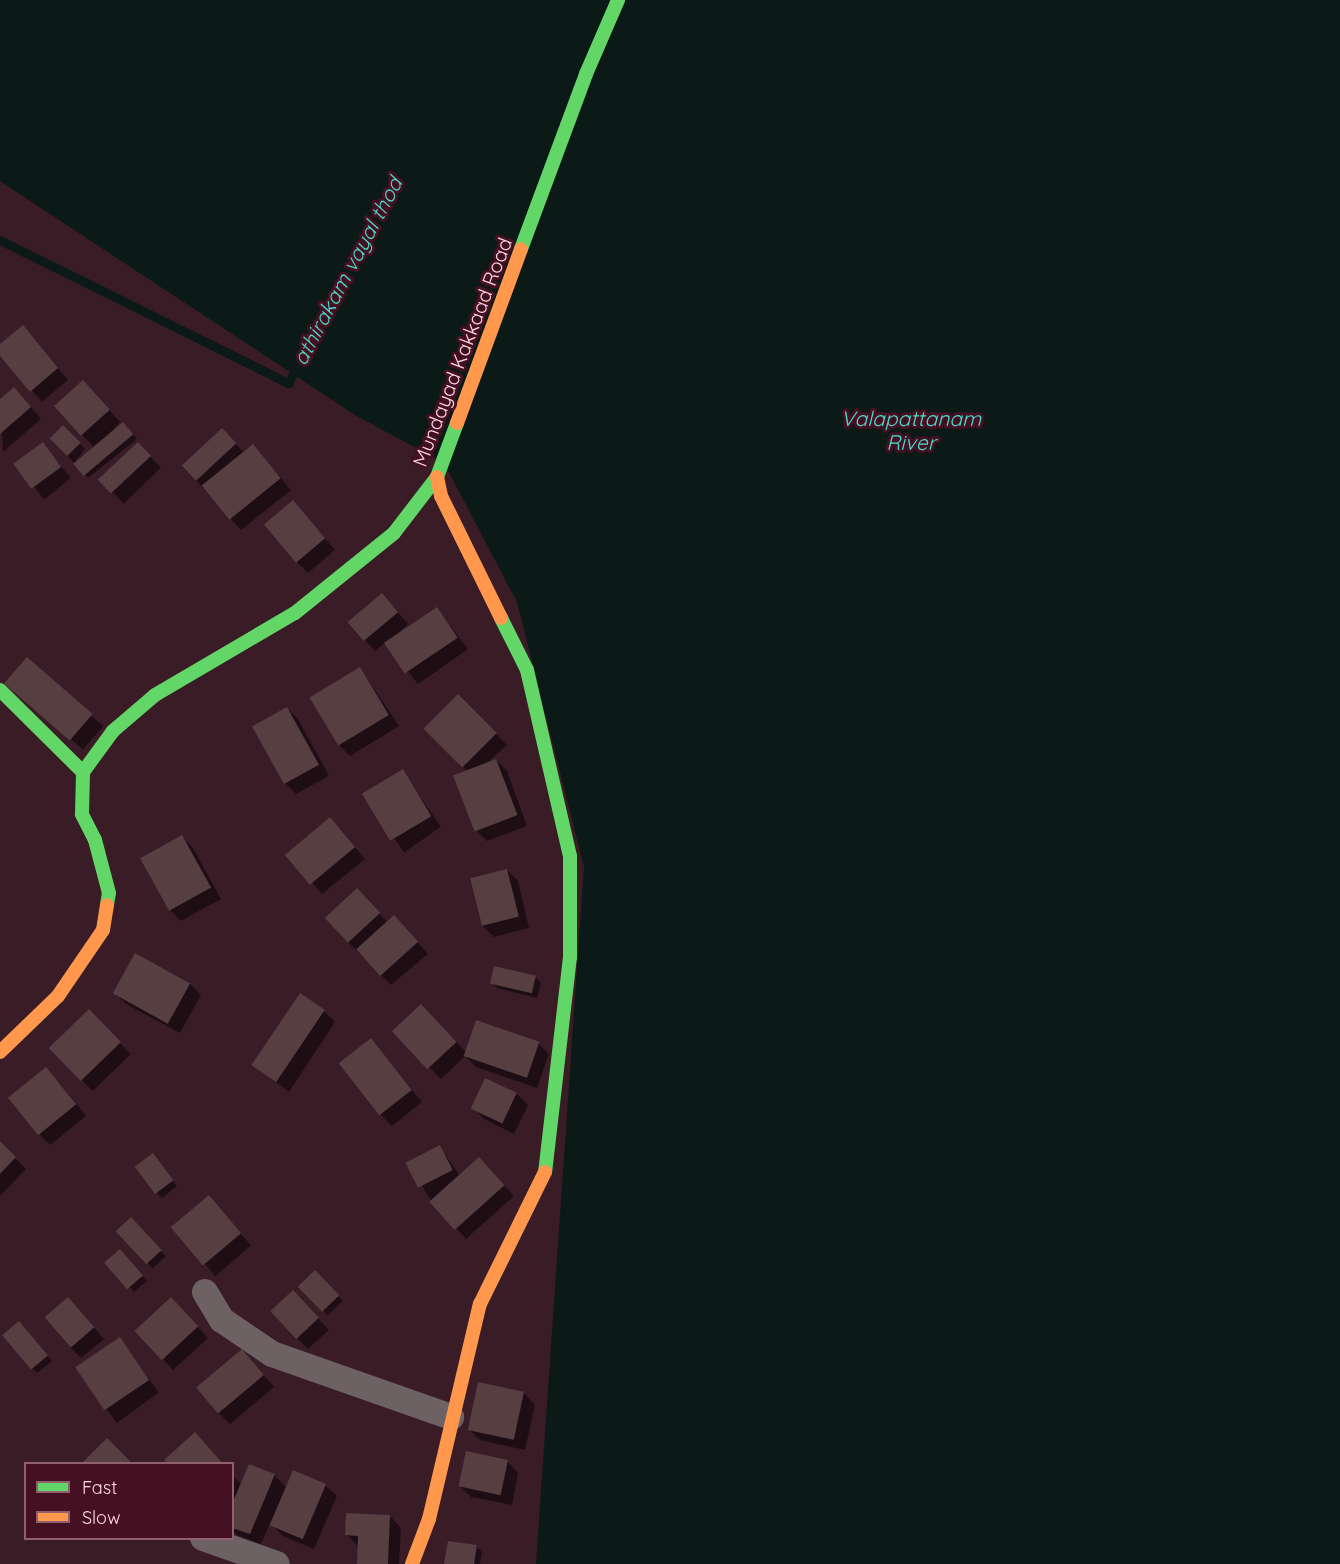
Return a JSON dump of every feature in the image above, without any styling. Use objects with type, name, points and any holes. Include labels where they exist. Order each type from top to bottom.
[{"type":"main road","name":"Mundayad Kakkaad Road","points":[[83,772],[113,730],[155,695],[295,613],[394,533],[437,477],[586,74],[618,0]]},
{"type":"main road","points":[[412,1564],[429,1519],[451,1417],[480,1304],[549,1164],[570,957],[570,856],[527,670],[441,496],[437,477]]},
{"type":"main road","points":[[0,690],[83,772],[82,814],[95,840],[109,893],[103,930],[58,996],[0,1052]]},
{"type":"street","points":[[205,1292],[222,1320],[272,1354],[451,1417]]},
{"type":"street","points":[[205,1540],[277,1564]]},
{"type":"water","name":"Valapattanam River","points":[[0,0],[1340,0],[1340,1564],[536,1564],[584,867],[517,602],[444,463],[355,415],[0,181]]},
{"type":"building","points":[[23,325],[58,368],[30,392],[0,356],[0,344]]},
{"type":"building","points":[[83,380],[110,410],[81,436],[54,406]]},
{"type":"building","points":[[14,387],[31,407],[0,434],[0,399]]},
{"type":"building","points":[[123,422],[133,434],[83,476],[73,464]]},
{"type":"building","points":[[63,425],[81,443],[67,456],[50,438]]},
{"type":"building","points":[[222,428],[236,443],[196,481],[182,466]]},
{"type":"building","points":[[43,442],[61,467],[31,489],[13,464]]},
{"type":"building","points":[[138,442],[151,456],[111,493],[98,480]]},
{"type":"building","points":[[253,444],[281,478],[229,520],[202,486]]},
{"type":"building","points":[[293,500],[325,538],[296,563],[264,524]]},
{"type":"building","points":[[382,593],[398,612],[364,641],[348,622]]},
{"type":"building","points":[[437,607],[458,638],[405,673],[384,643]]},
{"type":"building","points":[[27,657],[93,714],[70,740],[4,683]]},
{"type":"building","points":[[360,667],[389,715],[338,745],[309,697]]},
{"type":"building","points":[[458,694],[497,733],[462,768],[423,729]]},
{"type":"building","points":[[287,707],[319,765],[284,784],[252,726]]},
{"type":"building","points":[[496,759],[518,815],[475,831],[453,775]]},
{"type":"building","points":[[403,769],[431,816],[390,841],[362,794]]},
{"type":"building","points":[[330,817],[355,847],[310,885],[285,855]]},
{"type":"building","points":[[182,835],[211,887],[169,911],[140,858]]},
{"type":"building","points":[[507,869],[519,917],[482,926],[470,878]]},
{"type":"building","points":[[357,888],[380,913],[348,943],[325,918]]},
{"type":"building","points":[[394,915],[418,942],[380,976],[356,949]]},
{"type":"building","points":[[135,953],[190,984],[168,1024],[113,993]]},
{"type":"building","points":[[494,966],[536,976],[532,993],[490,984]]},
{"type":"building","points":[[300,993],[325,1010],[276,1082],[251,1065]]},
{"type":"building","points":[[421,1004],[456,1042],[427,1069],[392,1031]]},
{"type":"building","points":[[89,1009],[121,1042],[81,1081],[49,1048]]},
{"type":"building","points":[[476,1020],[539,1042],[527,1078],[464,1056]]},
{"type":"building","points":[[371,1038],[412,1090],[379,1115],[339,1063]]},
{"type":"building","points":[[46,1067],[76,1104],[38,1135],[8,1098]]},
{"type":"building","points":[[485,1078],[517,1093],[502,1124],[471,1109]]},
{"type":"building","points":[[0,1141],[16,1157],[0,1174]]},
{"type":"building","points":[[440,1145],[453,1170],[418,1188],[405,1163]]},
{"type":"building","points":[[153,1153],[173,1180],[155,1194],[135,1167]]},
{"type":"building","points":[[479,1157],[504,1185],[455,1230],[429,1202]]},
{"type":"building","points":[[209,1195],[241,1233],[203,1265],[171,1227]]},
{"type":"building","points":[[131,1217],[162,1250],[146,1264],[116,1231]]},
{"type":"building","points":[[120,1249],[143,1275],[127,1289],[104,1263]]},
{"type":"building","points":[[315,1270],[339,1295],[322,1312],[298,1287]]},
{"type":"building","points":[[293,1290],[319,1318],[296,1339],[270,1311]]},
{"type":"building","points":[[68,1297],[94,1327],[71,1348],[45,1317]]},
{"type":"building","points":[[171,1297],[198,1326],[162,1360],[134,1331]]},
{"type":"building","points":[[19,1321],[48,1355],[31,1370],[2,1335]]},
{"type":"building","points":[[120,1337],[149,1380],[104,1410],[75,1367]]},
{"type":"building","points":[[242,1349],[264,1375],[218,1414],[196,1388]]},
{"type":"building","points":[[478,1382],[524,1392],[514,1440],[468,1430]]},
{"type":"building","points":[[195,1432],[221,1462],[166,1462],[164,1460]]},
{"type":"building","points":[[107,1438],[131,1462],[83,1462]]},
{"type":"building","points":[[466,1451],[508,1460],[501,1495],[459,1486]]},
{"type":"building","points":[[249,1464],[275,1474],[250,1534],[234,1529],[234,1499]]},
{"type":"building","points":[[293,1470],[326,1484],[303,1539],[270,1525]]},
{"type":"building","points":[[346,1513],[390,1515],[388,1564],[357,1564],[358,1536],[345,1535]]},
{"type":"building","points":[[448,1541],[477,1545],[474,1564],[444,1564]]},
{"type":"waterway","name":"athirakam vayal thod","points":[[0,240],[288,383],[298,365]]},
{"type":"traffic: fast","points":[[521,249],[586,74],[618,0]]},
{"type":"traffic: fast","points":[[107,905],[109,893],[95,840],[82,814],[83,772],[113,731],[155,695],[295,613],[394,533],[437,477],[457,423]]},
{"type":"traffic: fast","points":[[501,618],[527,670],[570,856],[570,957],[545,1172]]},
{"type":"traffic: fast","points":[[0,690],[83,772]]},
{"type":"traffic: slow","points":[[457,423],[521,249]]},
{"type":"traffic: slow","points":[[437,477],[441,496],[501,618]]},
{"type":"traffic: slow","points":[[0,1052],[58,996],[103,930],[107,905]]},
{"type":"traffic: slow","points":[[412,1564],[429,1519],[480,1304],[545,1172]]}]
